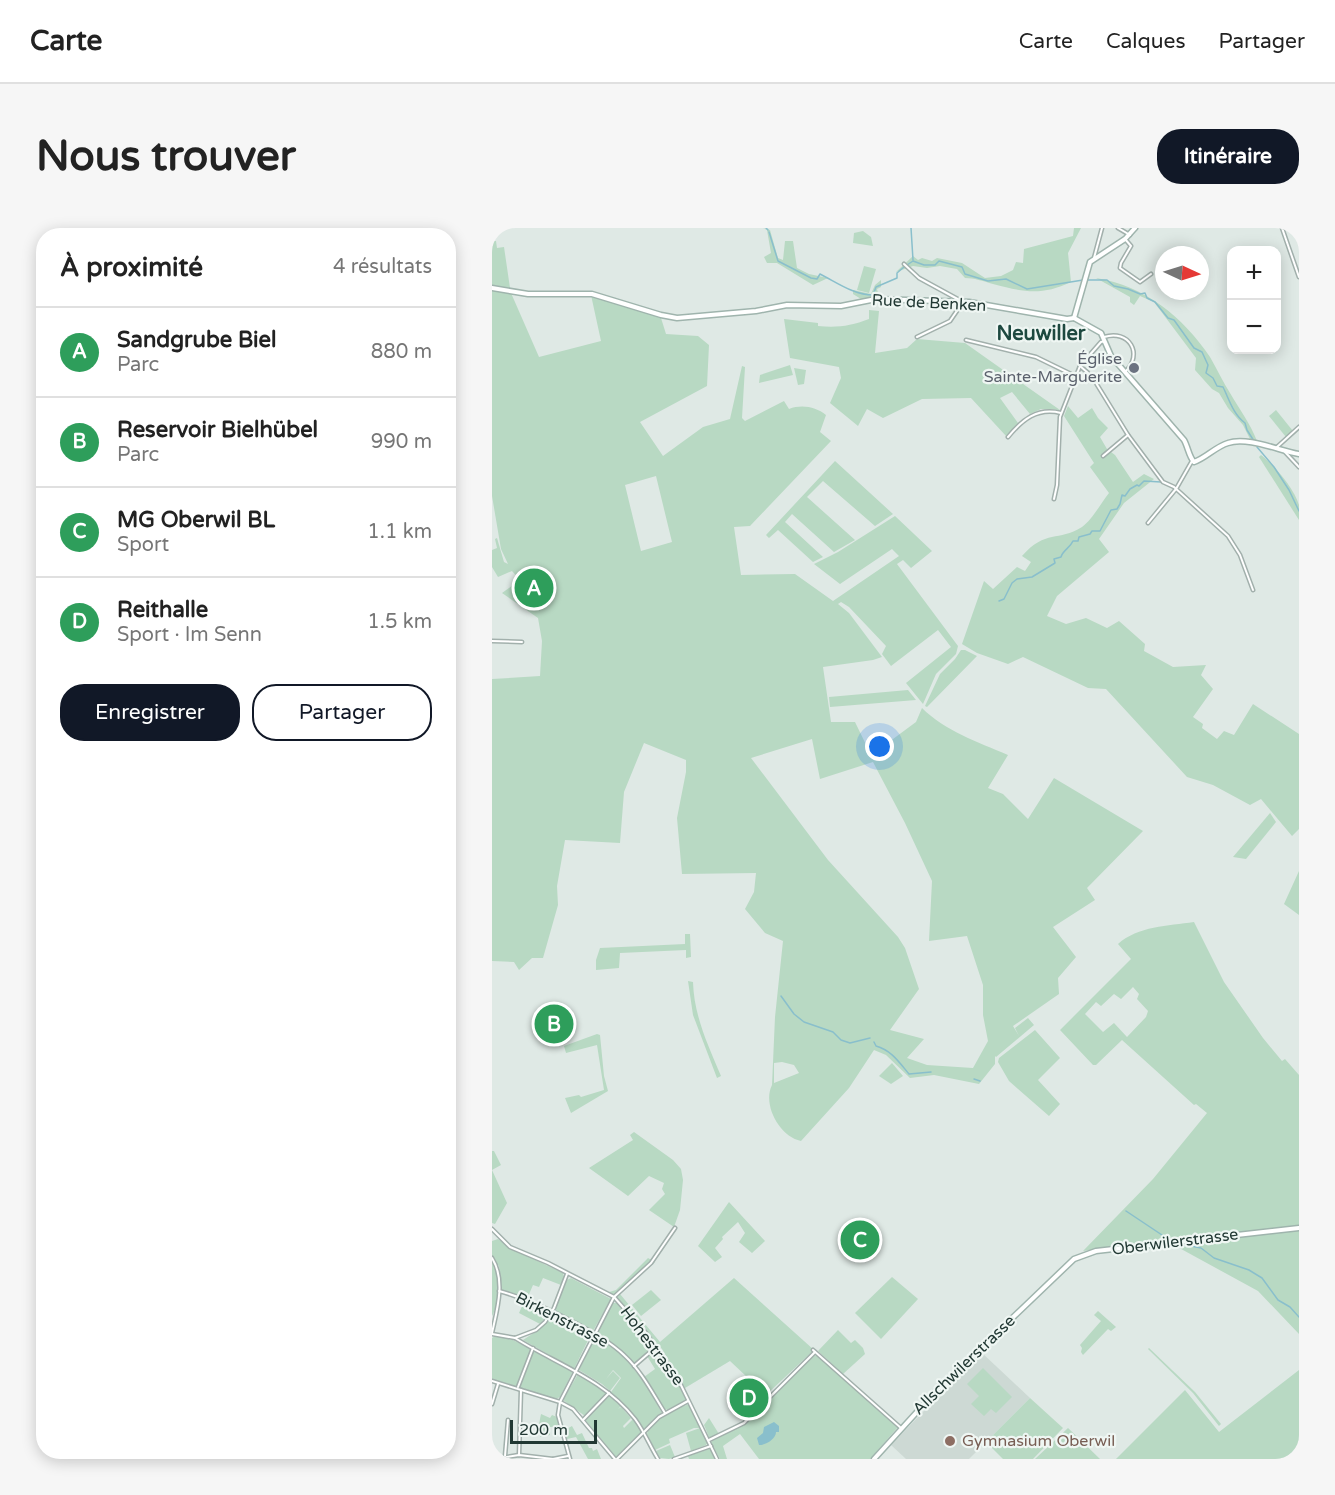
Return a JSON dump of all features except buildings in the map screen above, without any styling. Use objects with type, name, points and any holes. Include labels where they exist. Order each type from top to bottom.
[{"type":"street","points":[[1101,228],[1094,258],[1088,268],[1074,318],[1099,331],[1111,356],[1184,440],[1192,460]]},
{"type":"street","points":[[1118,228],[1130,235]]},
{"type":"street","points":[[1094,258],[1125,239],[1135,228]]},
{"type":"street","points":[[1282,228],[1299,277]]},
{"type":"street","points":[[1125,239],[1131,246],[1120,262],[1120,268],[1140,282],[1151,274]]},
{"type":"street","points":[[904,264],[919,278],[963,302],[955,317],[950,321],[917,337]]},
{"type":"street","name":"Rue de Benken","points":[[492,288],[528,294],[594,294],[671,317],[749,312],[784,305],[841,306],[874,298],[963,302],[1067,319],[1074,318]]},
{"type":"street","points":[[1054,499],[1057,485],[1061,413],[1080,366],[1104,339],[1119,336],[1129,341],[1134,352],[1134,359],[1125,372]]},
{"type":"street","points":[[966,340],[1036,357],[1075,376]]},
{"type":"street","points":[[1080,366],[1096,383],[1128,435],[1163,482],[1176,489],[1228,536],[1243,561],[1253,590]]},
{"type":"street","points":[[1008,437],[1022,422],[1034,415],[1047,411],[1061,413]]},
{"type":"street","points":[[1277,447],[1299,427]]},
{"type":"street","points":[[1103,456],[1128,435]]},
{"type":"street","points":[[1192,460],[1197,461],[1232,442],[1277,447],[1299,454]]},
{"type":"street","points":[[1284,450],[1299,467]]},
{"type":"street","points":[[1148,523],[1176,489],[1192,460]]},
{"type":"street","points":[[492,641],[522,642]]},
{"type":"street","points":[[495,1459],[519,1455],[553,1459],[569,1458],[558,1415],[560,1402],[614,1297],[651,1263],[675,1228]]},
{"type":"street","name":"Oberwilerstrasse","points":[[1058,1274],[1074,1259],[1096,1251],[1299,1228]]},
{"type":"street","name":"Hohestrasse","points":[[492,1229],[513,1248],[614,1297],[657,1347],[677,1377],[717,1459]]},
{"type":"street","points":[[492,1237],[495,1233]]},
{"type":"street","points":[[492,1258],[499,1274],[499,1291],[492,1334],[515,1338],[609,1392],[644,1432],[658,1459]]},
{"type":"street","points":[[515,1338],[537,1330],[551,1312],[568,1273]]},
{"type":"street","name":"Allschwilerstrasse","points":[[874,1459],[936,1391],[1058,1274]]},
{"type":"street","name":"Birkenstrasse","points":[[499,1291],[551,1312],[595,1334],[616,1348],[634,1366],[665,1413]]},
{"type":"street","points":[[634,1366],[657,1347]]},
{"type":"street","points":[[519,1455],[519,1389],[533,1348]]},
{"type":"street","points":[[709,1440],[744,1423],[814,1351],[901,1428]]},
{"type":"street","points":[[492,1381],[560,1402],[573,1409],[616,1459],[665,1413],[689,1400]]},
{"type":"street","points":[[492,1404],[498,1383]]},
{"type":"street","points":[[583,1420],[609,1392]]},
{"type":"street","points":[[505,1456],[508,1420]]},
{"type":"street","points":[[674,1459],[711,1446]]},
{"type":"shaded area","points":[[981,1352],[1030,1398],[969,1459],[906,1459],[891,1445]]},
{"type":"green space","points":[[763,228],[770,230],[778,258],[783,260],[785,241],[793,241],[797,268],[809,274],[828,278],[813,285],[777,263],[767,263],[764,257],[771,253],[767,230]]},
{"type":"green space","points":[[1074,228],[1081,228],[1068,253],[1071,282],[1051,289],[1032,291],[1014,289],[965,278],[957,269],[940,266],[927,268],[913,266],[896,272],[913,256],[918,260],[922,258],[932,261],[937,258],[962,263],[985,278],[1001,276],[1013,270],[1016,262],[1023,263],[1024,249],[1073,236]]},
{"type":"green space","points":[[863,231],[871,237],[873,246],[853,243],[854,233]]},
{"type":"green space","points":[[492,241],[496,241],[497,248],[504,247],[510,288],[492,287]]},
{"type":"green space","points":[[864,266],[876,269],[869,293],[857,290]]},
{"type":"green space","points":[[1096,278],[1131,288],[1146,296],[1175,317],[1188,329],[1210,357],[1257,441],[1251,441],[1243,425],[1219,393],[1212,389],[1195,370],[1196,358],[1154,302],[1140,296],[1134,305],[1130,302],[1130,297]]},
{"type":"green space","points":[[881,280],[881,287],[877,289],[879,297],[861,299],[853,294],[853,290],[871,294],[875,285]]},
{"type":"green space","points":[[492,290],[511,293],[539,357],[601,341],[591,295],[661,318],[666,334],[698,336],[709,345],[707,386],[640,422],[663,456],[703,427],[730,419],[742,366],[745,367],[742,418],[745,421],[784,401],[789,409],[809,407],[826,415],[820,432],[831,441],[750,526],[734,527],[741,575],[795,574],[833,601],[899,556],[892,549],[840,584],[814,564],[838,552],[895,516],[932,551],[911,568],[903,560],[897,564],[958,646],[956,654],[936,674],[923,704],[906,683],[951,647],[938,630],[891,666],[882,654],[886,646],[849,607],[841,602],[838,604],[849,613],[882,657],[823,667],[831,722],[855,722],[873,759],[893,739],[916,722],[922,708],[951,730],[1008,755],[988,788],[1003,794],[1028,819],[1054,778],[1143,831],[1087,888],[1095,900],[1053,927],[1076,957],[1058,978],[1059,994],[1013,1026],[1019,1036],[1015,1028],[1028,1018],[1034,1025],[995,1056],[995,1064],[979,1084],[934,1075],[910,1078],[886,1055],[874,1050],[849,1088],[801,1141],[793,1138],[780,1127],[769,1102],[783,941],[765,933],[745,909],[754,892],[756,873],[682,874],[677,818],[686,772],[686,760],[644,743],[624,792],[620,843],[565,840],[557,886],[558,905],[543,958],[532,958],[519,970],[514,962],[492,961],[492,679],[540,676],[542,641],[538,618],[502,593],[520,580],[512,571],[498,577],[492,567],[492,550],[497,548],[495,539],[497,538],[504,562],[508,564],[501,549],[492,496]],"holes":[[[656,476],[672,542],[641,551],[625,485]],[[812,739],[820,779],[873,762],[932,881],[929,941],[967,936],[983,985],[983,1015],[988,1041],[973,1068],[927,1065],[907,1058],[924,1039],[890,1030],[919,989],[905,948],[898,937],[828,860],[751,758]],[[774,1063],[794,1065],[799,1073],[774,1083]]]},
{"type":"green space","points":[[869,310],[879,311],[875,353],[907,348],[917,339],[965,343],[1060,410],[1041,409],[1030,414],[1012,392],[1000,398],[1018,423],[1006,436],[971,398],[922,399],[883,418],[867,409],[858,426],[830,403],[841,378],[839,367],[790,358],[784,319],[818,323],[818,326],[844,326],[869,319]]},
{"type":"green space","points":[[790,365],[793,375],[759,383],[760,375]]},
{"type":"green space","points":[[794,368],[806,370],[804,384],[798,385]]},
{"type":"green space","points":[[1068,406],[1078,418],[1092,408],[1108,428],[1100,437],[1133,482],[1144,474],[1154,479],[1124,503],[1099,539],[1109,552],[1057,596],[1047,616],[1066,624],[1086,618],[1107,628],[1119,621],[1145,644],[1144,651],[1173,667],[1206,665],[1201,675],[1213,689],[1193,717],[1203,724],[1202,728],[1217,739],[1224,731],[1234,735],[1253,704],[1299,734],[1299,829],[1292,836],[1261,799],[1250,805],[1213,785],[1187,777],[1106,689],[1088,688],[1023,657],[1008,664],[977,653],[962,644],[984,581],[993,589],[1017,567],[1025,571],[1031,562],[1022,556],[1030,548],[1045,539],[1082,527],[1109,493],[1090,467],[1094,463],[1064,416]]},
{"type":"green space","points":[[1276,410],[1293,431],[1286,437],[1269,416]]},
{"type":"green space","points":[[1261,455],[1293,491],[1299,505],[1299,520],[1259,457]]},
{"type":"green space","points":[[835,461],[893,514],[875,526],[823,481],[807,497],[855,540],[834,552],[792,514],[785,522],[823,557],[813,562],[778,530],[769,538],[766,535]]},
{"type":"green space","points":[[961,650],[977,656],[927,707],[925,706],[940,674]]},
{"type":"green space","points":[[908,690],[916,700],[830,707],[829,697]]},
{"type":"green space","points":[[1270,813],[1276,822],[1246,859],[1233,857]]},
{"type":"green space","points":[[1299,871],[1299,915],[1284,904]]},
{"type":"green space","points":[[1194,922],[1224,982],[1263,1038],[1282,1061],[1285,1059],[1299,1075],[1299,1334],[1258,1291],[1172,1244],[1171,1240],[1083,1251],[1153,1179],[1207,1113],[1196,1104],[1194,1105],[1122,1040],[1096,1065],[1093,1065],[1060,1030],[1131,959],[1118,944],[1144,930]],"holes":[[[1133,987],[1139,994],[1137,999],[1148,1011],[1146,1017],[1127,1037],[1114,1023],[1103,1032],[1085,1014],[1096,1002],[1101,1006],[1114,994],[1121,999]]]},
{"type":"green space","points":[[685,934],[690,934],[691,957],[686,958],[686,950],[620,953],[619,968],[596,970],[600,948],[685,944]]},
{"type":"green space","points":[[688,981],[693,982],[699,1019],[721,1076],[717,1078],[693,1015]]},
{"type":"green space","points":[[556,1004],[568,1041],[558,1046],[553,1044],[540,1009]]},
{"type":"green space","points":[[1035,1030],[1060,1058],[1038,1080],[1060,1104],[1049,1116],[1009,1081],[998,1062],[999,1058]]},
{"type":"green space","points":[[597,1034],[600,1035],[604,1076],[608,1091],[571,1113],[565,1098],[579,1095],[581,1097],[604,1090],[597,1045],[566,1053],[564,1046]]},
{"type":"green space","points":[[892,1063],[903,1076],[891,1084],[879,1076]]},
{"type":"green space","points":[[634,1132],[673,1160],[681,1169],[683,1180],[680,1210],[674,1227],[649,1210],[665,1194],[662,1189],[664,1183],[649,1176],[628,1196],[589,1168],[633,1140],[630,1135]]},
{"type":"green space","points":[[492,1151],[501,1165],[492,1170]]},
{"type":"green space","points":[[492,1170],[507,1203],[495,1224],[492,1223]]},
{"type":"green space","points":[[729,1202],[765,1241],[752,1253],[739,1242],[745,1233],[738,1222],[722,1237],[723,1239],[715,1248],[722,1257],[715,1262],[698,1246]]},
{"type":"green space","points":[[847,1224],[876,1251],[873,1255],[842,1228]]},
{"type":"green space","points":[[498,1239],[512,1249],[563,1273],[561,1285],[543,1278],[539,1287],[533,1285],[527,1299],[501,1290],[499,1266],[492,1257],[492,1241]]},
{"type":"green space","points":[[648,1258],[655,1262],[620,1294],[660,1342],[734,1278],[814,1350],[766,1395],[730,1361],[685,1388],[662,1349],[620,1301],[609,1292],[616,1290]]},
{"type":"green space","points":[[492,1261],[497,1274],[498,1288],[497,1303],[492,1316]]},
{"type":"green space","points":[[892,1277],[918,1299],[881,1339],[855,1313]]},
{"type":"green space","points":[[571,1278],[611,1299],[593,1331],[554,1310],[567,1280]]},
{"type":"green space","points":[[651,1290],[661,1300],[641,1316],[632,1305]]},
{"type":"green space","points":[[524,1302],[549,1314],[540,1324],[519,1313]]},
{"type":"green space","points":[[613,1303],[617,1303],[655,1346],[634,1364],[621,1350],[597,1333]]},
{"type":"green space","points":[[1098,1311],[1116,1327],[1111,1331],[1108,1329],[1083,1355],[1080,1345],[1101,1321],[1094,1315]]},
{"type":"green space","points":[[555,1316],[591,1334],[574,1369],[523,1340]]},
{"type":"green space","points":[[838,1330],[851,1343],[855,1340],[863,1348],[865,1354],[843,1374],[818,1351]]},
{"type":"green space","points":[[495,1336],[513,1340],[531,1349],[515,1387],[492,1379],[492,1338]]},
{"type":"green space","points":[[598,1337],[618,1352],[635,1370],[662,1413],[644,1430],[611,1392],[621,1378],[613,1370],[606,1379],[613,1371],[620,1378],[610,1391],[579,1370],[595,1338]]},
{"type":"green space","points":[[1149,1348],[1195,1392],[1221,1424],[1219,1426],[1193,1393]]},
{"type":"green space","points":[[656,1350],[675,1376],[688,1400],[668,1410],[664,1409],[644,1377],[655,1369],[647,1356]]},
{"type":"green space","points":[[533,1351],[573,1371],[560,1397],[556,1399],[519,1387]]},
{"type":"green space","points":[[813,1355],[819,1356],[898,1427],[870,1459],[759,1459],[740,1434],[723,1446],[727,1459],[720,1459],[712,1441],[749,1421]]},
{"type":"green space","points":[[983,1368],[1012,1397],[996,1413],[991,1409],[984,1416],[971,1404],[979,1396],[967,1384]]},
{"type":"green space","points":[[1299,1370],[1299,1459],[1116,1459],[1185,1390],[1219,1432]]},
{"type":"green space","points":[[578,1374],[608,1392],[585,1416],[563,1400]]},
{"type":"green space","points":[[608,1395],[621,1406],[618,1409],[621,1407],[631,1418],[623,1426],[624,1428],[633,1419],[642,1432],[616,1457],[586,1421],[586,1418]]},
{"type":"green space","points":[[1030,1398],[1063,1428],[1033,1459],[1003,1459],[986,1442]]},
{"type":"green space","points":[[689,1404],[708,1442],[706,1445],[691,1451],[686,1433],[700,1428],[694,1428],[669,1439],[670,1443],[655,1450],[647,1434],[649,1428],[664,1414]]},
{"type":"green space","points":[[541,1414],[550,1418],[552,1415],[557,1417],[560,1427],[550,1427],[550,1435],[540,1437],[543,1427],[539,1424]]},
{"type":"green space","points":[[709,1418],[719,1434],[712,1438],[709,1437],[704,1425]]},
{"type":"green space","points":[[572,1426],[577,1435],[582,1433],[589,1448],[593,1451],[597,1449],[601,1459],[588,1459],[576,1437],[567,1439],[565,1430]]},
{"type":"green space","points":[[1068,1428],[1100,1459],[1035,1459]]},
{"type":"green space","points":[[670,1445],[675,1457],[660,1458],[656,1451]]},
{"type":"green space","points":[[709,1449],[715,1459],[689,1459],[688,1456]]},
{"type":"water","points":[[774,1422],[779,1426],[779,1432],[776,1432],[770,1441],[759,1445],[757,1438],[763,1433],[764,1427]]},
{"type":"waterway","points":[[911,228],[913,260]]},
{"type":"waterway","points":[[769,232],[778,261],[811,278],[817,279],[820,274],[859,293],[873,295],[876,287],[897,278],[897,273],[904,267]]},
{"type":"waterway","points":[[907,265],[913,261],[924,265],[935,265],[939,261],[962,267],[965,274],[988,281],[1006,279],[1027,289],[1083,280]]},
{"type":"waterway","points":[[1088,280],[1107,280],[1114,286],[1140,294],[1145,293],[1147,298],[1155,302],[1168,318],[1174,320],[1194,348],[1202,352],[1208,365],[1206,373],[1213,378],[1217,386],[1223,387],[1234,411],[1245,423],[1254,441]]},
{"type":"waterway","points":[[1257,447],[1274,467],[1299,511]]},
{"type":"waterway","points":[[999,601],[1004,599],[1012,583],[1017,579],[1032,577],[1055,563],[1054,559],[1061,557],[1073,541],[1078,541],[1079,537],[1090,534],[1092,531],[1100,531],[1111,510],[1117,509],[1122,495],[1125,496],[1130,489],[1139,486],[1144,481],[1161,482]]},
{"type":"waterway","points":[[781,996],[794,1014],[804,1022],[833,1032],[841,1040],[850,1043],[870,1038]]},
{"type":"waterway","points":[[874,1042],[876,1046],[886,1050],[894,1057],[909,1074],[931,1072]]},
{"type":"waterway","points":[[974,1079],[980,1081]]},
{"type":"waterway","points":[[1126,1211],[1165,1237]]},
{"type":"waterway","points":[[1181,1244],[1201,1248],[1214,1258],[1249,1270],[1262,1278],[1278,1300],[1290,1307],[1299,1317]]},
{"type":"place","name":"Église Sainte-Marguerite","points":[[1134,368]]},
{"type":"place","name":"Sandgrube Biel","points":[[534,588]]},
{"type":"place","name":"Reservoir Bielhübel","points":[[554,1024]]},
{"type":"place","name":"MG Oberwil BL","points":[[860,1240]]},
{"type":"place","name":"Reithalle","points":[[749,1398]]},
{"type":"place","name":"Gymnasium Oberwil","points":[[950,1441]]},
{"type":"district","name":"Neuwiller","points":[[1041,334]]}]
